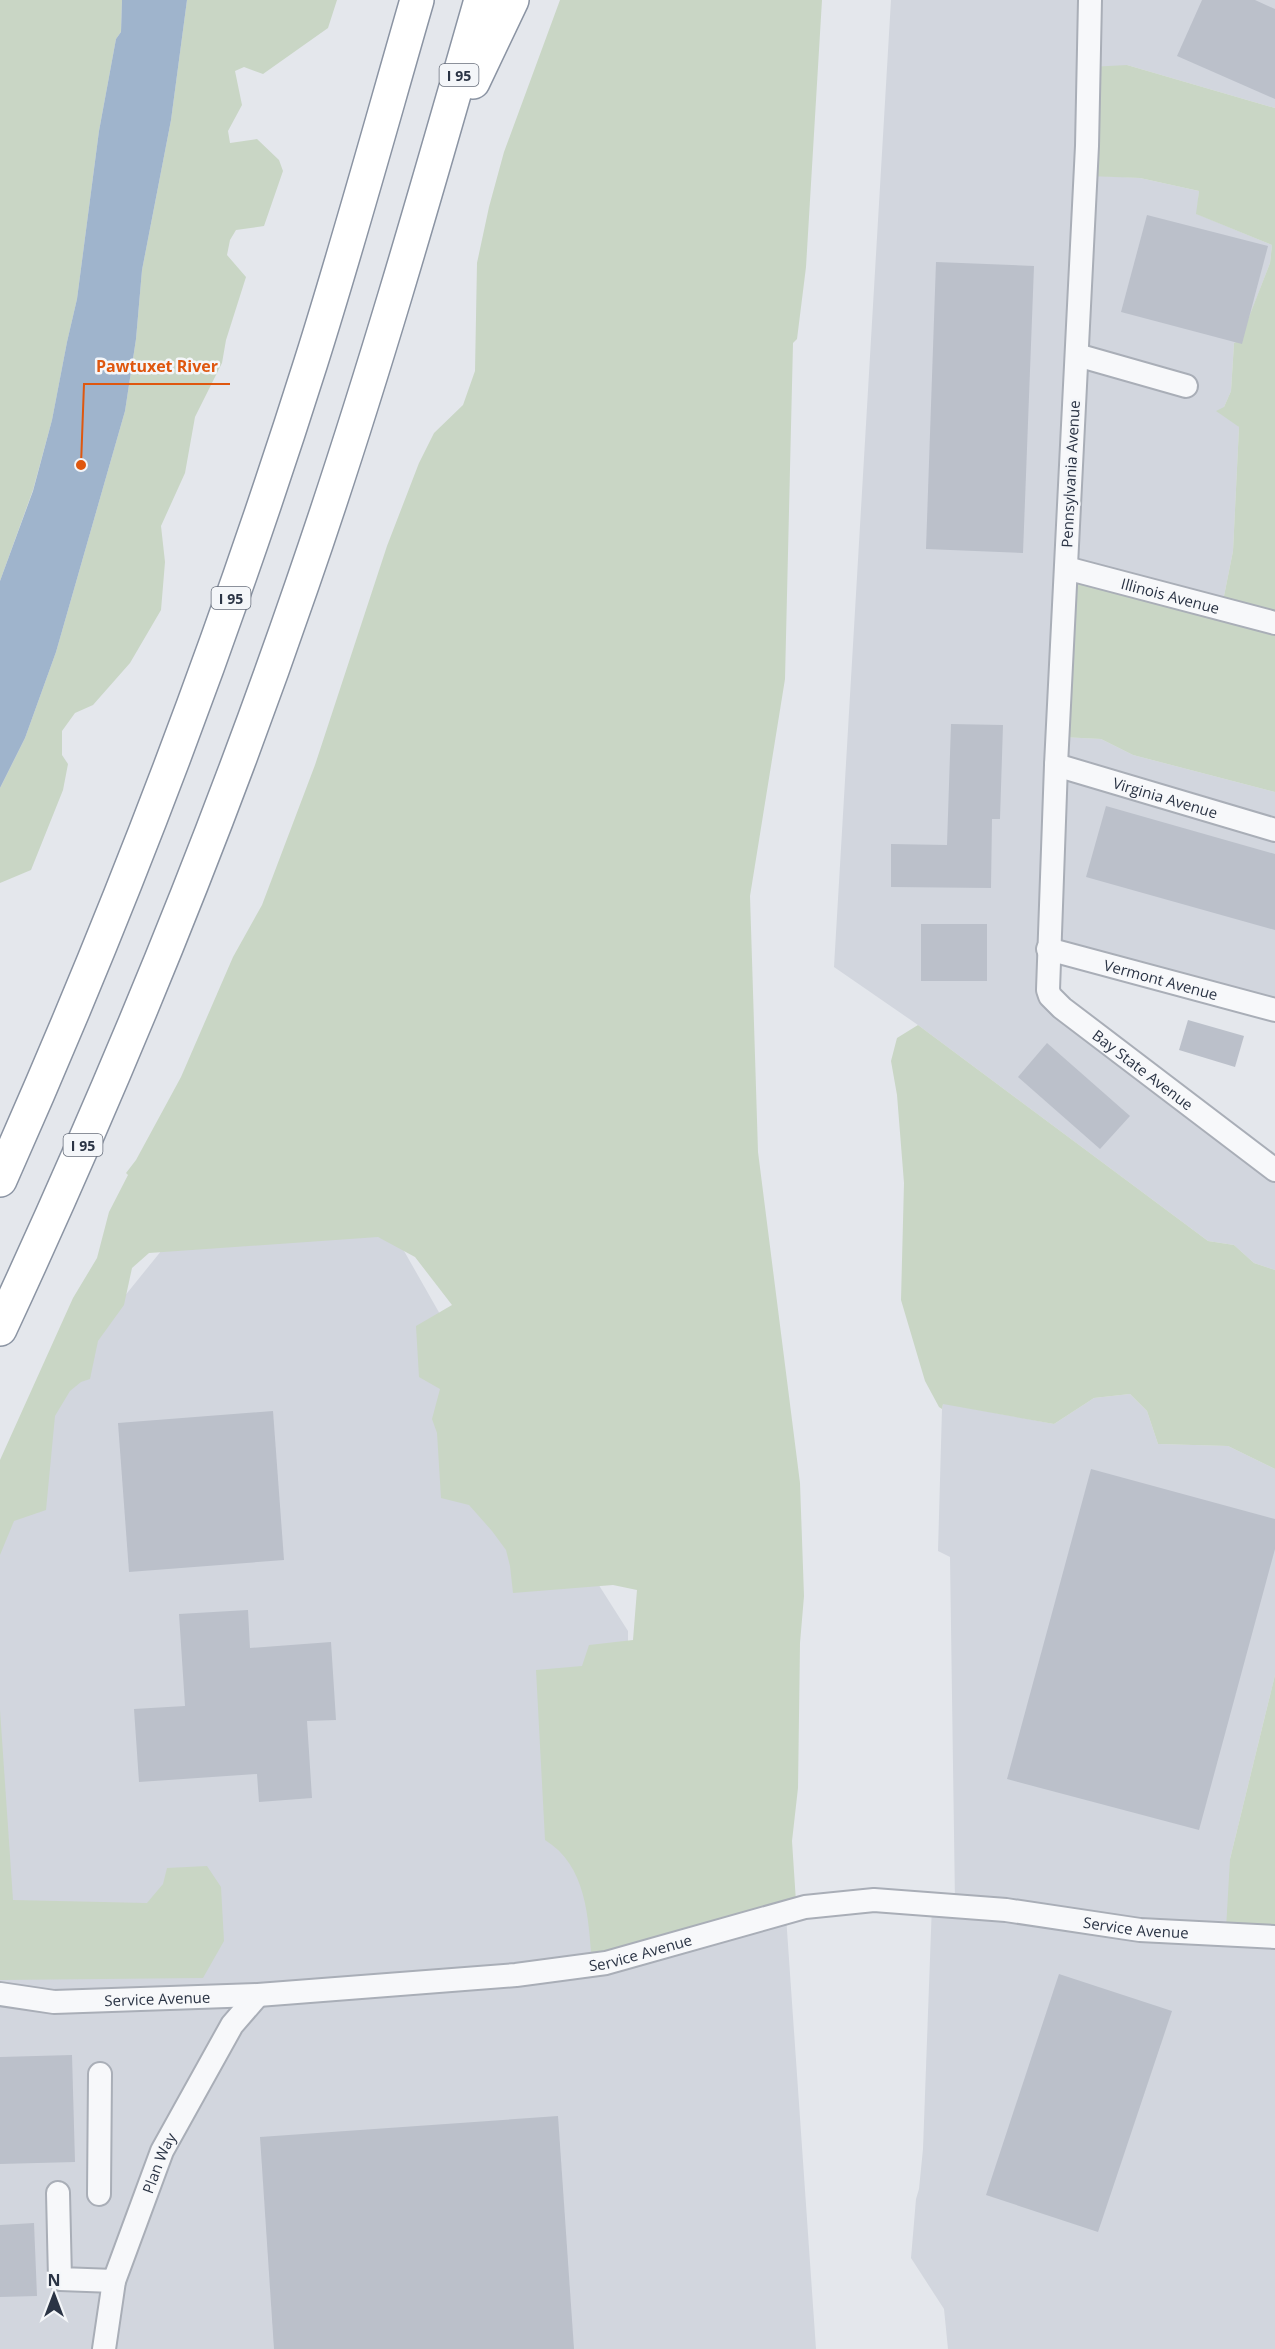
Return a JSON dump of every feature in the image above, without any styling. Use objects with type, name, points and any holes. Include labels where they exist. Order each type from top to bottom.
[{"type":"highway","name":"I 95","points":[[0,1180],[49,1069],[130,872],[237,581],[326,313],[417,0]]},
{"type":"highway","name":"I 95","points":[[0,1329],[116,1071],[230,783],[285,634],[381,344],[481,0]]},
{"type":"highway","points":[[438,151],[512,0]]},
{"type":"street","name":"Pennsylvania Avenue","points":[[1048,948],[1087,146],[1090,0]]},
{"type":"street","points":[[1077,355],[1185,386]]},
{"type":"street","name":"Illinois Avenue","points":[[1066,567],[1275,623]]},
{"type":"street","name":"Virginia Avenue","points":[[1056,765],[1275,830]]},
{"type":"street","name":"Vermont Avenue","points":[[1048,948],[1275,1010]]},
{"type":"street","name":"Bay State Avenue","points":[[1048,948],[1048,990],[1050,996],[1062,1008],[1275,1170]]},
{"type":"street","name":"Service Avenue","points":[[0,1994],[54,2002],[258,1995],[516,1975],[606,1963],[805,1907],[874,1900],[1006,1910],[1140,1930],[1275,1937]]},
{"type":"street","name":"Plan Way","points":[[104,2349],[114,2281],[162,2151],[232,2025],[258,1995]]},
{"type":"street","points":[[99,2194],[100,2074]]},
{"type":"street","points":[[58,2193],[60,2279],[114,2281]]},
{"type":"shaded area","points":[[891,0],[1275,0],[1275,108],[1127,65],[1088,175],[1140,178],[1199,191],[1197,214],[1272,245],[1270,263],[1240,341],[1234,343],[1231,391],[1224,407],[1239,427],[1233,551],[1222,606],[1062,737],[1101,739],[1133,755],[1275,792],[1275,1008],[1061,952],[1050,992],[1275,1169],[1275,1270],[1254,1263],[1234,1245],[1208,1241],[918,1025],[834,967]]},
{"type":"shaded area","points":[[391,1228],[553,1513],[628,1631],[628,1891],[782,1858],[816,2349],[0,2349],[0,1495],[64,1371],[166,1245]]},
{"type":"shaded area","points":[[1130,1394],[1147,1411],[1158,1444],[1228,1446],[1275,1469],[1275,1675],[1230,1859],[1275,1931],[1275,2349],[948,2349],[944,2309],[911,2258],[923,2149],[932,1904],[955,1902],[950,1557],[938,1551],[943,1403],[1054,1424],[1094,1398]]},
{"type":"green space","points":[[0,0],[122,0],[121,32],[116,39],[99,131],[77,299],[52,420],[33,490],[0,581]]},
{"type":"green space","points":[[187,0],[337,0],[328,28],[263,74],[244,67],[235,71],[242,105],[228,131],[230,143],[257,139],[279,160],[283,171],[264,226],[236,230],[230,240],[227,255],[246,277],[226,340],[222,363],[195,417],[185,473],[161,526],[165,562],[161,610],[130,663],[93,705],[75,713],[62,731],[62,755],[68,764],[63,790],[31,870],[0,883],[0,788],[25,738],[56,652],[125,411],[136,339],[142,270],[171,120]]},
{"type":"green space","points":[[560,0],[822,0],[806,267],[797,339],[793,343],[785,679],[750,896],[758,1152],[800,1483],[804,1596],[800,1643],[798,1788],[792,1841],[796,1902],[592,1962],[586,1910],[577,1878],[570,1864],[545,1840],[536,1670],[582,1666],[589,1645],[633,1640],[637,1590],[613,1585],[513,1593],[506,1550],[492,1531],[469,1505],[441,1498],[437,1433],[432,1419],[440,1389],[419,1377],[416,1326],[452,1305],[415,1257],[378,1237],[149,1253],[132,1268],[124,1305],[98,1341],[90,1379],[81,1382],[70,1391],[55,1416],[46,1510],[14,1521],[0,1555],[0,1460],[73,1298],[97,1258],[109,1212],[128,1175],[126,1173],[136,1160],[181,1077],[233,957],[262,905],[315,765],[387,546],[419,463],[434,433],[463,405],[475,371],[477,263],[489,207],[504,152]]},
{"type":"green space","points":[[1127,65],[1275,108],[1275,792],[1133,755],[1101,739],[1061,737],[1067,571],[1222,606],[1233,551],[1239,427],[1216,411],[1224,407],[1231,391],[1234,343],[1240,340],[1270,263],[1272,245],[1196,214],[1199,191],[1140,178],[1088,176],[1090,67]]},
{"type":"green space","points":[[918,1025],[1208,1241],[1234,1245],[1254,1263],[1275,1270],[1275,1469],[1228,1446],[1158,1444],[1147,1411],[1130,1394],[1094,1398],[1054,1424],[943,1404],[942,1409],[939,1407],[925,1381],[901,1300],[904,1183],[897,1095],[891,1061],[897,1038]]},
{"type":"green space","points":[[1275,1675],[1275,1931],[1226,1929],[1230,1859]]},
{"type":"green space","points":[[0,1710],[13,1900],[147,1903],[163,1884],[167,1868],[207,1866],[221,1887],[224,1941],[203,1978],[0,1980]]},
{"type":"water","points":[[122,0],[187,0],[171,120],[142,270],[136,339],[125,411],[56,652],[25,738],[0,788],[0,581],[33,491],[52,420],[77,299],[99,131],[116,39],[121,32]]},
{"type":"building","points":[[1202,0],[1255,0],[1275,9],[1275,99],[1177,56]]},
{"type":"building","points":[[1147,215],[1268,246],[1242,344],[1121,312]]},
{"type":"building","points":[[936,262],[1034,266],[1023,553],[926,549]]},
{"type":"building","points":[[951,724],[1003,725],[1000,819],[992,819],[991,888],[891,887],[891,844],[947,845]]},
{"type":"building","points":[[1106,806],[1275,854],[1275,930],[1086,877]]},
{"type":"building","points":[[921,924],[987,924],[987,981],[921,981]]},
{"type":"building","points":[[1188,1020],[1244,1036],[1235,1067],[1179,1050]]},
{"type":"building","points":[[1047,1043],[1130,1116],[1100,1149],[1018,1077]]},
{"type":"building","points":[[273,1411],[284,1560],[129,1572],[118,1423]]},
{"type":"building","points":[[1091,1469],[1275,1519],[1275,1549],[1199,1830],[1007,1779]]},
{"type":"building","points":[[248,1610],[250,1648],[331,1642],[336,1720],[307,1721],[312,1798],[259,1802],[257,1774],[139,1782],[134,1709],[185,1706],[179,1614]]},
{"type":"building","points":[[1059,1974],[1172,2011],[1098,2232],[986,2195]]},
{"type":"building","points":[[72,2055],[75,2162],[0,2164],[0,2057]]},
{"type":"building","points":[[558,2116],[574,2349],[274,2349],[260,2137]]},
{"type":"building","points":[[34,2223],[37,2296],[0,2297],[0,2225]]},
{"type":"place","name":"Pawtuxet River","points":[[81,465]]}]
